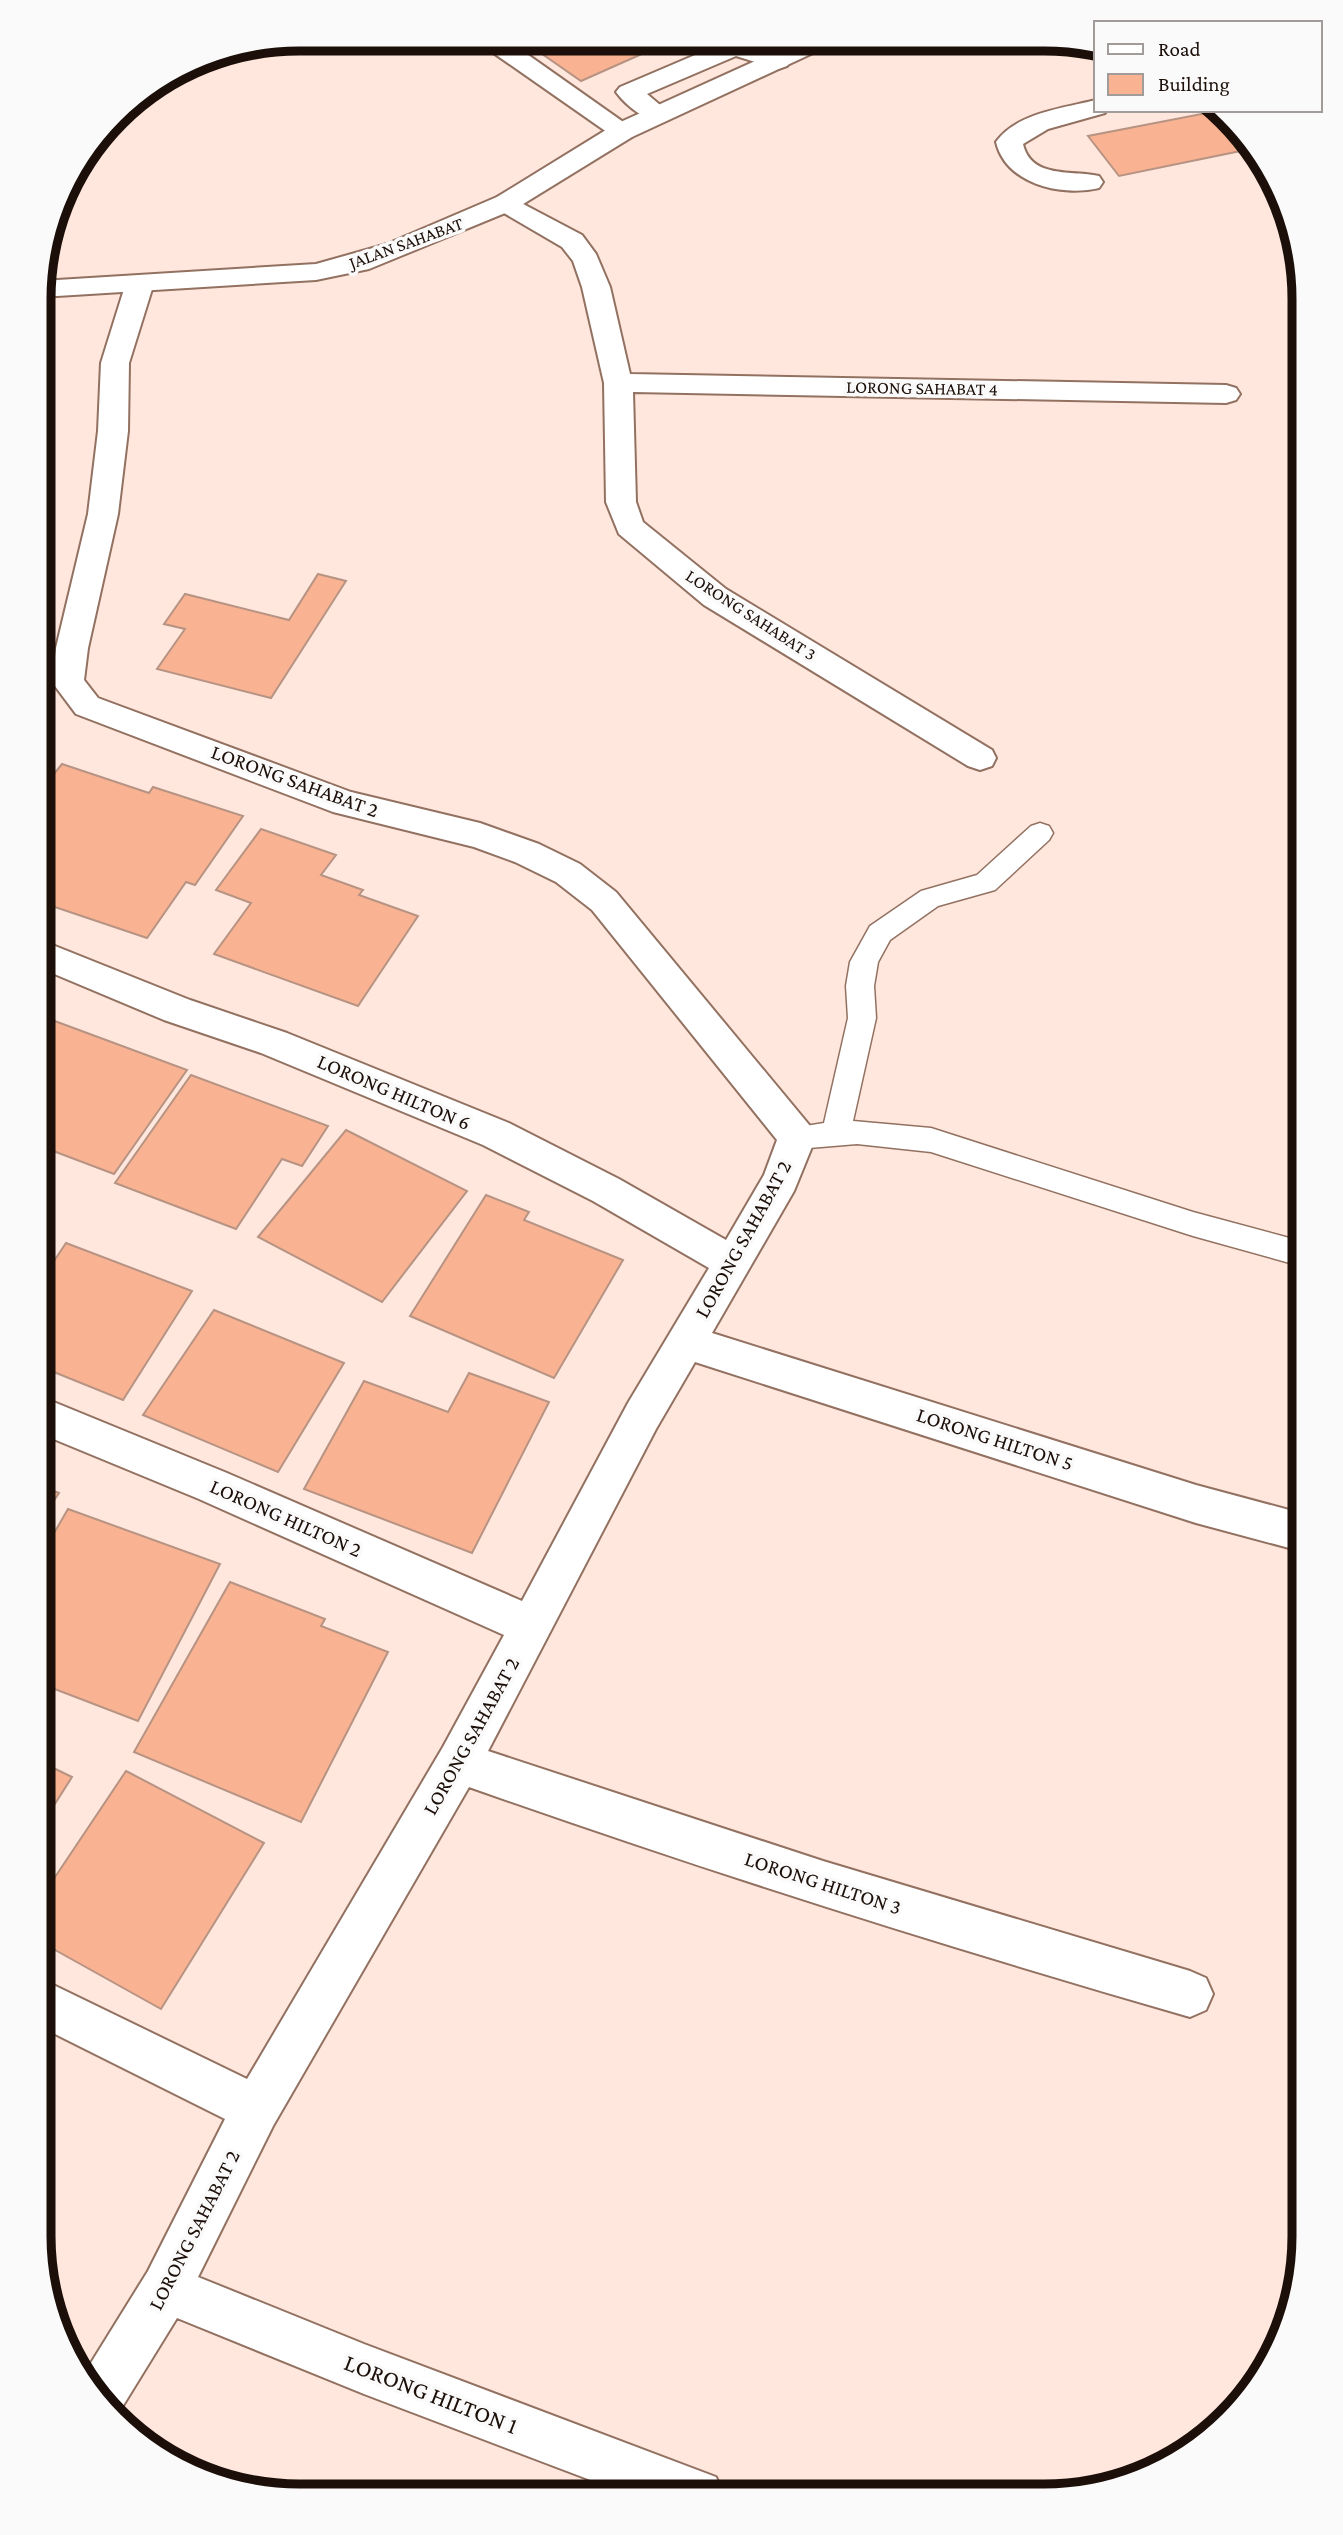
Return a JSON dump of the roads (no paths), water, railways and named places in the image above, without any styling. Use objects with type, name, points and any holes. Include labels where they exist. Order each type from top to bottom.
[{"type":"street","points":[[507,51],[623,131]]},
{"type":"street","points":[[659,115],[629,92],[726,51]]},
{"type":"street","points":[[747,51],[778,61]]},
{"type":"street","name":"JALAN SAHABAT","points":[[51,289],[139,286],[316,272],[359,263],[506,204],[623,131],[799,51]]},
{"type":"street","points":[[1090,182],[1027,173],[1010,154],[1009,142],[1017,135],[1054,118],[1094,108]]},
{"type":"street","name":"LORONG SAHABAT 3","points":[[506,204],[572,241],[586,260],[596,287],[618,383],[621,502],[630,527],[715,597],[980,758]]},
{"type":"street","name":"LORONG SAHABAT 2","points":[[104,2389],[166,2289],[256,2109],[459,1762],[642,1416],[781,1180],[797,1137],[604,901],[568,873],[480,836],[345,803],[87,706],[68,682],[72,648],[103,514],[113,431],[115,363],[139,286]]},
{"type":"street","name":"LORONG SAHABAT 4","points":[[618,383],[1226,394]]},
{"type":"street","name":"LORONG HILTON 6","points":[[51,958],[177,1010],[275,1042],[496,1134],[606,1190],[733,1263]]},
{"type":"street","name":"LORONG HILTON 5","points":[[686,1342],[1196,1504],[1292,1530]]},
{"type":"street","name":"LORONG HILTON 2","points":[[51,1419],[212,1486],[531,1626]]},
{"type":"street","name":"LORONG HILTON 3","points":[[459,1762],[635,1824],[993,1938],[1190,1994]]},
{"type":"street","points":[[51,2007],[256,2109]]},
{"type":"street","name":"LORONG HILTON 1","points":[[166,2289],[364,2369],[666,2484]]},
{"type":"lane","points":[[836,1134],[844,1088],[862,1018],[860,986],[864,962],[880,933],[930,898],[986,883],[1040,833]]},
{"type":"lane","points":[[797,1137],[857,1132],[931,1140],[1193,1224],[1292,1252]]}]
